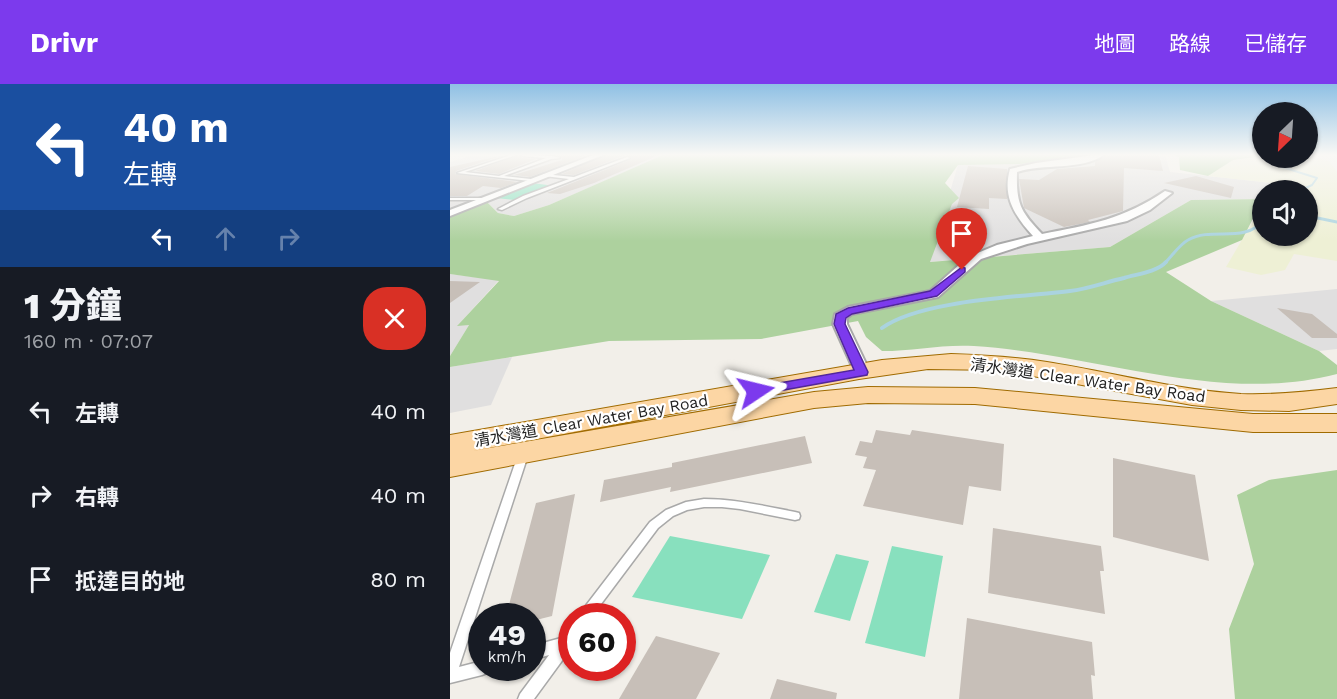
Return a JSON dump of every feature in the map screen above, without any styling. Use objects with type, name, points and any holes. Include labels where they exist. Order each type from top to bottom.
[{"type":"main road","name":"清水灣道 Clear Water Bay Road","points":[[450,445],[862,372],[933,363],[1002,364],[1232,400],[1296,402],[1337,396]]},
{"type":"main road","points":[[933,363],[967,371],[974,377],[976,388],[970,396]]},
{"type":"main road","name":"清水灣道 Clear Water Bay Road","points":[[450,466],[814,400],[868,393],[970,396],[1243,423],[1337,423]]},
{"type":"street","points":[[450,213],[521,184]]},
{"type":"street","points":[[1012,184],[1011,202],[1014,210],[1040,238]]},
{"type":"street","points":[[862,372],[840,324],[840,317],[848,311],[934,294],[974,258],[1040,238],[1104,227],[1157,202],[1168,192]]},
{"type":"lane","points":[[500,209],[564,184]]},
{"type":"lane","points":[[450,199],[484,199]]},
{"type":"lane","points":[[450,675],[524,452]]},
{"type":"lane","points":[[595,603],[654,525],[666,515],[696,503],[713,501],[795,516]]},
{"type":"lane","points":[[525,699],[558,654]]},
{"type":"lane","points":[[450,675],[468,671]]},
{"type":"shaded area","points":[[450,184],[515,184],[450,209]]},
{"type":"shaded area","points":[[533,184],[598,184],[549,205],[514,216],[498,213],[487,202]]},
{"type":"shaded area","points":[[952,184],[1252,184],[1252,199],[1191,200],[1110,247],[929,262]]},
{"type":"shaded area","points":[[450,274],[499,280],[458,325],[469,325],[450,356]]},
{"type":"shaded area","points":[[1337,289],[1337,349],[1319,351],[1211,301]]},
{"type":"shaded area","points":[[512,357],[491,405],[450,413],[450,367]]},
{"type":"green space","points":[[530,184],[555,186],[514,200],[496,198]]},
{"type":"green space","points":[[598,184],[946,184],[959,198],[952,204],[930,262],[1110,247],[1191,200],[1252,199],[1252,220],[1242,240],[1166,272],[1211,301],[1319,351],[1337,365],[1337,374],[1293,382],[1248,384],[1202,381],[1019,350],[951,346],[882,351],[866,337],[858,321],[761,339],[609,341],[450,367],[450,356],[469,325],[457,326],[499,281],[450,274],[450,217],[487,202],[498,213],[514,216],[549,205]]},
{"type":"green space","points":[[1318,184],[1337,184],[1337,261],[1294,254],[1285,270],[1261,275],[1226,267],[1252,223],[1252,246],[1318,246]]},
{"type":"green space","points":[[1337,470],[1337,699],[1235,699],[1229,629],[1254,564],[1237,495],[1269,480]]},
{"type":"green space","points":[[670,536],[770,555],[742,619],[632,597]]},
{"type":"green space","points":[[892,546],[943,556],[925,657],[865,643]]},
{"type":"green space","points":[[836,554],[869,561],[850,621],[814,612]]},
{"type":"building","points":[[450,184],[512,184],[501,188],[483,186],[467,196],[450,196]]},
{"type":"building","points":[[570,184],[592,184],[560,194],[547,193]]},
{"type":"building","points":[[963,184],[1007,184],[1007,199],[989,198],[989,209],[957,207]]},
{"type":"building","points":[[1020,184],[1124,184],[1123,211],[1088,220],[1090,222],[1064,227],[1024,208]]},
{"type":"building","points":[[1167,184],[1223,184],[1234,187],[1231,198]]},
{"type":"building","points":[[450,281],[480,282],[450,303]]},
{"type":"building","points":[[1277,308],[1312,314],[1337,334],[1337,338],[1312,338]]},
{"type":"building","points":[[876,430],[910,435],[912,430],[1004,444],[1001,491],[969,486],[963,525],[863,506],[876,470],[863,468],[867,457],[855,455],[860,441],[872,443]]},
{"type":"building","points":[[805,436],[812,463],[670,492],[671,487],[600,502],[604,480],[672,467],[672,463]]},
{"type":"building","points":[[1113,458],[1195,475],[1209,561],[1113,537]]},
{"type":"building","points":[[575,494],[552,616],[546,618],[546,603],[509,603],[536,503]]},
{"type":"building","points":[[993,528],[1101,546],[1104,571],[1100,571],[1105,614],[988,593]]},
{"type":"building","points":[[967,618],[1092,642],[1095,676],[1091,675],[1093,699],[959,699]]},
{"type":"building","points":[[656,636],[720,653],[696,699],[619,699],[630,681],[636,681],[636,670]]},
{"type":"building","points":[[777,679],[837,693],[836,699],[770,699]]},
{"type":"waterway","points":[[1318,218],[1337,222]]},
{"type":"waterway","points":[[1166,262],[1179,247],[1198,236],[1246,232],[1252,229]]},
{"type":"waterway","points":[[882,328],[921,311],[972,301],[1084,289],[1146,272],[1166,262]]},
{"type":"route","points":[[756,391],[862,372],[840,324],[840,317],[848,311],[934,294],[962,270]]}]
